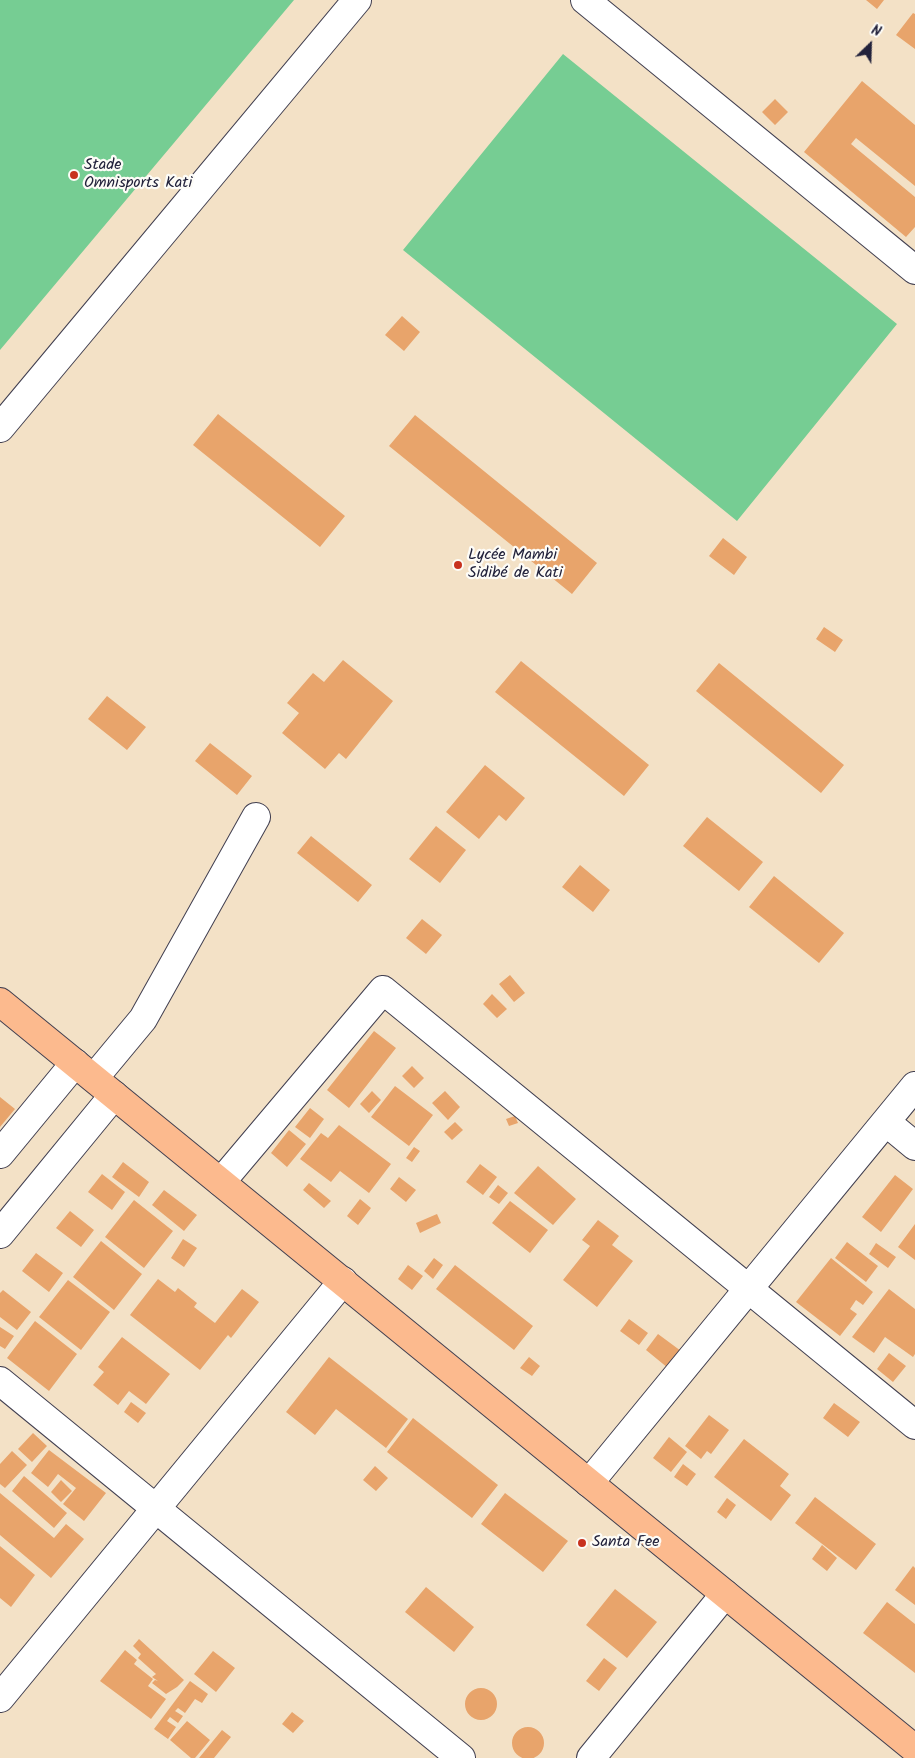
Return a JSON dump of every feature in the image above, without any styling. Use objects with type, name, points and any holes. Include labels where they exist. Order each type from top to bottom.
[{"type":"main road","points":[[0,1002],[915,1749]]},
{"type":"street","points":[[0,428],[357,0]]},
{"type":"street","points":[[584,0],[915,270]]},
{"type":"street","points":[[0,1234],[95,1079],[144,1018],[256,817]]},
{"type":"street","points":[[221,1182],[383,990],[915,1425]]},
{"type":"street","points":[[0,1154],[95,1079]]},
{"type":"street","points":[[589,1483],[915,1086]]},
{"type":"street","points":[[886,1122],[915,1146]]},
{"type":"street","points":[[0,1698],[343,1281]]},
{"type":"street","points":[[0,1381],[462,1758]]},
{"type":"street","points":[[591,1758],[725,1594]]},
{"type":"green space","name":"Stade Omnisports Kati","points":[[0,0],[294,0],[0,350]]},
{"type":"green space","points":[[563,54],[897,324],[737,521],[403,250]]},
{"type":"building","points":[[866,0],[884,0],[877,9]]},
{"type":"building","points":[[913,13],[915,14],[915,49],[896,35]]},
{"type":"building","points":[[862,81],[915,125],[915,186],[856,138],[851,144],[915,197],[915,227],[906,237],[804,152]]},
{"type":"building","points":[[775,99],[788,112],[775,125],[762,112]]},
{"type":"building","points":[[402,316],[420,332],[404,351],[385,335]]},
{"type":"building","points":[[218,414],[345,516],[320,547],[193,445]]},
{"type":"building","points":[[415,415],[597,563],[572,594],[389,446]]},
{"type":"building","points":[[723,538],[747,557],[734,575],[709,556]]},
{"type":"building","points":[[824,627],[843,640],[835,652],[816,639]]},
{"type":"building","points":[[343,660],[393,701],[346,759],[339,753],[325,769],[282,733],[299,713],[287,703],[313,673],[324,682]]},
{"type":"building","points":[[521,661],[649,765],[624,796],[495,692]]},
{"type":"building","points":[[719,663],[844,765],[821,793],[696,691]]},
{"type":"building","points":[[107,696],[146,727],[127,750],[88,719]]},
{"type":"building","points":[[210,743],[252,776],[237,795],[195,761]]},
{"type":"building","points":[[485,765],[525,798],[506,821],[499,815],[479,839],[446,812]]},
{"type":"building","points":[[707,817],[763,862],[739,891],[683,846]]},
{"type":"building","points":[[436,826],[466,850],[440,883],[409,859]]},
{"type":"building","points":[[311,836],[372,885],[358,902],[297,853]]},
{"type":"building","points":[[580,865],[610,890],[593,912],[562,887]]},
{"type":"building","points":[[774,876],[844,933],[819,963],[749,907]]},
{"type":"building","points":[[422,919],[442,935],[426,954],[406,938]]},
{"type":"building","points":[[510,975],[525,993],[514,1002],[499,984]]},
{"type":"building","points":[[492,994],[507,1009],[497,1018],[483,1004]]},
{"type":"building","points":[[374,1031],[396,1048],[349,1108],[327,1090]]},
{"type":"building","points":[[412,1066],[424,1078],[414,1088],[402,1076]]},
{"type":"building","points":[[395,1086],[433,1115],[409,1146],[371,1117]]},
{"type":"building","points":[[372,1091],[381,1100],[369,1113],[360,1104]]},
{"type":"building","points":[[445,1091],[460,1107],[448,1120],[432,1103]]},
{"type":"building","points":[[0,1097],[15,1109],[0,1127]]},
{"type":"building","points":[[310,1108],[324,1119],[310,1138],[295,1127]]},
{"type":"building","points":[[515,1116],[518,1123],[509,1126],[506,1119]]},
{"type":"building","points":[[455,1122],[463,1130],[452,1140],[444,1132]]},
{"type":"building","points":[[339,1125],[391,1164],[369,1193],[340,1171],[331,1182],[300,1159],[321,1133],[328,1138]]},
{"type":"building","points":[[289,1130],[306,1144],[287,1167],[271,1153]]},
{"type":"building","points":[[414,1147],[420,1151],[412,1162],[406,1158]]},
{"type":"building","points":[[123,1162],[149,1182],[139,1197],[112,1177]]},
{"type":"building","points":[[480,1164],[497,1177],[483,1195],[466,1182]]},
{"type":"building","points":[[538,1166],[576,1199],[553,1225],[514,1193]]},
{"type":"building","points":[[102,1174],[125,1192],[112,1210],[88,1192]]},
{"type":"building","points":[[895,1175],[913,1189],[881,1232],[862,1217]]},
{"type":"building","points":[[399,1177],[416,1190],[406,1202],[390,1189]]},
{"type":"building","points":[[309,1183],[331,1201],[324,1208],[303,1190]]},
{"type":"building","points":[[498,1185],[508,1193],[499,1204],[489,1197]]},
{"type":"building","points":[[164,1190],[197,1215],[184,1231],[152,1205]]},
{"type":"building","points":[[360,1199],[371,1208],[358,1225],[347,1216]]},
{"type":"building","points":[[134,1200],[173,1231],[144,1268],[105,1237]]},
{"type":"building","points":[[510,1201],[548,1230],[530,1253],[492,1223]]},
{"type":"building","points":[[70,1211],[94,1230],[81,1247],[56,1228]]},
{"type":"building","points":[[437,1214],[441,1223],[420,1233],[416,1223]]},
{"type":"building","points":[[598,1220],[619,1236],[612,1245],[633,1261],[597,1307],[563,1280],[590,1246],[582,1240]]},
{"type":"building","points":[[915,1224],[915,1260],[898,1247]]},
{"type":"building","points":[[183,1239],[197,1248],[184,1267],[171,1258]]},
{"type":"building","points":[[101,1241],[142,1274],[114,1310],[73,1277]]},
{"type":"building","points":[[847,1242],[878,1266],[866,1282],[835,1258]]},
{"type":"building","points":[[876,1243],[896,1257],[888,1268],[869,1254]]},
{"type":"building","points":[[36,1253],[63,1273],[49,1292],[22,1271]]},
{"type":"building","points":[[434,1258],[443,1265],[433,1279],[424,1271]]},
{"type":"building","points":[[831,1258],[873,1292],[863,1305],[856,1300],[850,1309],[857,1314],[840,1336],[796,1302]]},
{"type":"building","points":[[408,1265],[423,1276],[412,1290],[398,1279]]},
{"type":"building","points":[[455,1265],[533,1326],[514,1350],[436,1289]]},
{"type":"building","points":[[158,1279],[175,1292],[178,1288],[197,1303],[194,1307],[215,1323],[242,1289],[259,1302],[231,1338],[228,1335],[200,1370],[130,1315]]},
{"type":"building","points":[[68,1280],[110,1312],[81,1350],[39,1317]]},
{"type":"building","points":[[889,1289],[915,1309],[915,1354],[913,1357],[885,1337],[874,1353],[852,1337]]},
{"type":"building","points":[[3,1290],[31,1312],[17,1330],[0,1317],[0,1293]]},
{"type":"building","points":[[629,1319],[648,1333],[639,1345],[620,1331]]},
{"type":"building","points":[[35,1321],[77,1354],[49,1391],[7,1358]]},
{"type":"building","points":[[0,1327],[14,1336],[5,1349],[0,1346]]},
{"type":"building","points":[[658,1334],[681,1351],[668,1368],[646,1350]]},
{"type":"building","points":[[122,1337],[170,1374],[146,1404],[129,1391],[118,1405],[93,1385],[104,1372],[98,1367]]},
{"type":"building","points":[[889,1353],[906,1366],[893,1382],[877,1369]]},
{"type":"building","points":[[329,1357],[408,1419],[386,1448],[336,1409],[315,1435],[286,1412]]},
{"type":"building","points":[[529,1357],[540,1366],[532,1376],[520,1368]]},
{"type":"building","points":[[131,1402],[146,1413],[138,1423],[124,1412]]},
{"type":"building","points":[[834,1403],[860,1422],[848,1437],[823,1418]]},
{"type":"building","points":[[709,1415],[729,1430],[711,1454],[707,1451],[701,1459],[685,1446]]},
{"type":"building","points":[[413,1418],[498,1485],[472,1518],[387,1452]]},
{"type":"building","points":[[33,1433],[47,1446],[32,1462],[18,1449]]},
{"type":"building","points":[[669,1437],[687,1452],[671,1472],[653,1458]]},
{"type":"building","points":[[744,1439],[789,1474],[780,1486],[791,1495],[771,1521],[714,1477]]},
{"type":"building","points":[[49,1450],[106,1493],[84,1521],[63,1504],[76,1488],[58,1474],[48,1487],[31,1473]]},
{"type":"building","points":[[12,1451],[27,1465],[5,1488],[0,1484],[0,1464]]},
{"type":"building","points":[[683,1464],[696,1474],[687,1486],[674,1477]]},
{"type":"building","points":[[375,1466],[388,1478],[376,1491],[363,1480]]},
{"type":"building","points":[[24,1476],[67,1513],[54,1528],[12,1491]]},
{"type":"building","points":[[61,1480],[72,1491],[61,1502],[51,1492]]},
{"type":"building","points":[[0,1493],[54,1538],[66,1524],[84,1539],[51,1578],[0,1535]]},
{"type":"building","points":[[505,1493],[568,1541],[543,1572],[481,1524]]},
{"type":"building","points":[[815,1497],[876,1544],[856,1570],[795,1523]]},
{"type":"building","points":[[727,1498],[736,1505],[726,1519],[717,1512]]},
{"type":"building","points":[[822,1545],[837,1558],[827,1571],[812,1559]]},
{"type":"building","points":[[0,1546],[35,1575],[11,1607],[0,1598]]},
{"type":"building","points":[[913,1566],[915,1568],[915,1605],[895,1590]]},
{"type":"building","points":[[426,1587],[474,1627],[454,1652],[405,1612]]},
{"type":"building","points":[[615,1589],[657,1622],[627,1658],[586,1625]]},
{"type":"building","points":[[887,1602],[915,1624],[915,1673],[863,1633]]},
{"type":"building","points":[[139,1639],[184,1680],[166,1694],[152,1683],[155,1680],[158,1681],[152,1677],[156,1674],[138,1658],[141,1654],[133,1646]]},
{"type":"building","points":[[125,1650],[137,1660],[134,1664],[153,1679],[148,1686],[166,1699],[151,1719],[100,1681]]},
{"type":"building","points":[[213,1651],[235,1668],[216,1692],[194,1674]]},
{"type":"building","points":[[604,1658],[617,1668],[599,1691],[586,1681]]},
{"type":"building","points":[[190,1681],[208,1694],[202,1703],[195,1699],[185,1713],[178,1708],[175,1711],[183,1716],[178,1723],[170,1717],[167,1721],[176,1727],[168,1739],[154,1729]]},
{"type":"building","points":[[481,1688],[487,1689],[492,1693],[496,1698],[496,1710],[492,1715],[487,1719],[481,1720],[475,1719],[470,1715],[466,1710],[465,1704],[466,1698],[470,1693],[475,1689]]},
{"type":"building","points":[[292,1712],[304,1721],[293,1733],[282,1724]]},
{"type":"building","points":[[187,1721],[210,1740],[195,1758],[191,1758],[170,1740]]},
{"type":"building","points":[[528,1727],[540,1731],[544,1743],[540,1755],[528,1759],[516,1755],[512,1743],[516,1731]]},
{"type":"building","points":[[222,1730],[231,1737],[214,1758],[199,1758]]},
{"type":"place","name":"Stade Omnisports Kati","points":[[74,175]]},
{"type":"place","name":"Lycée Mambi Sidibé de Kati","points":[[458,565]]},
{"type":"place","name":"Santa Fee","points":[[582,1543]]}]
